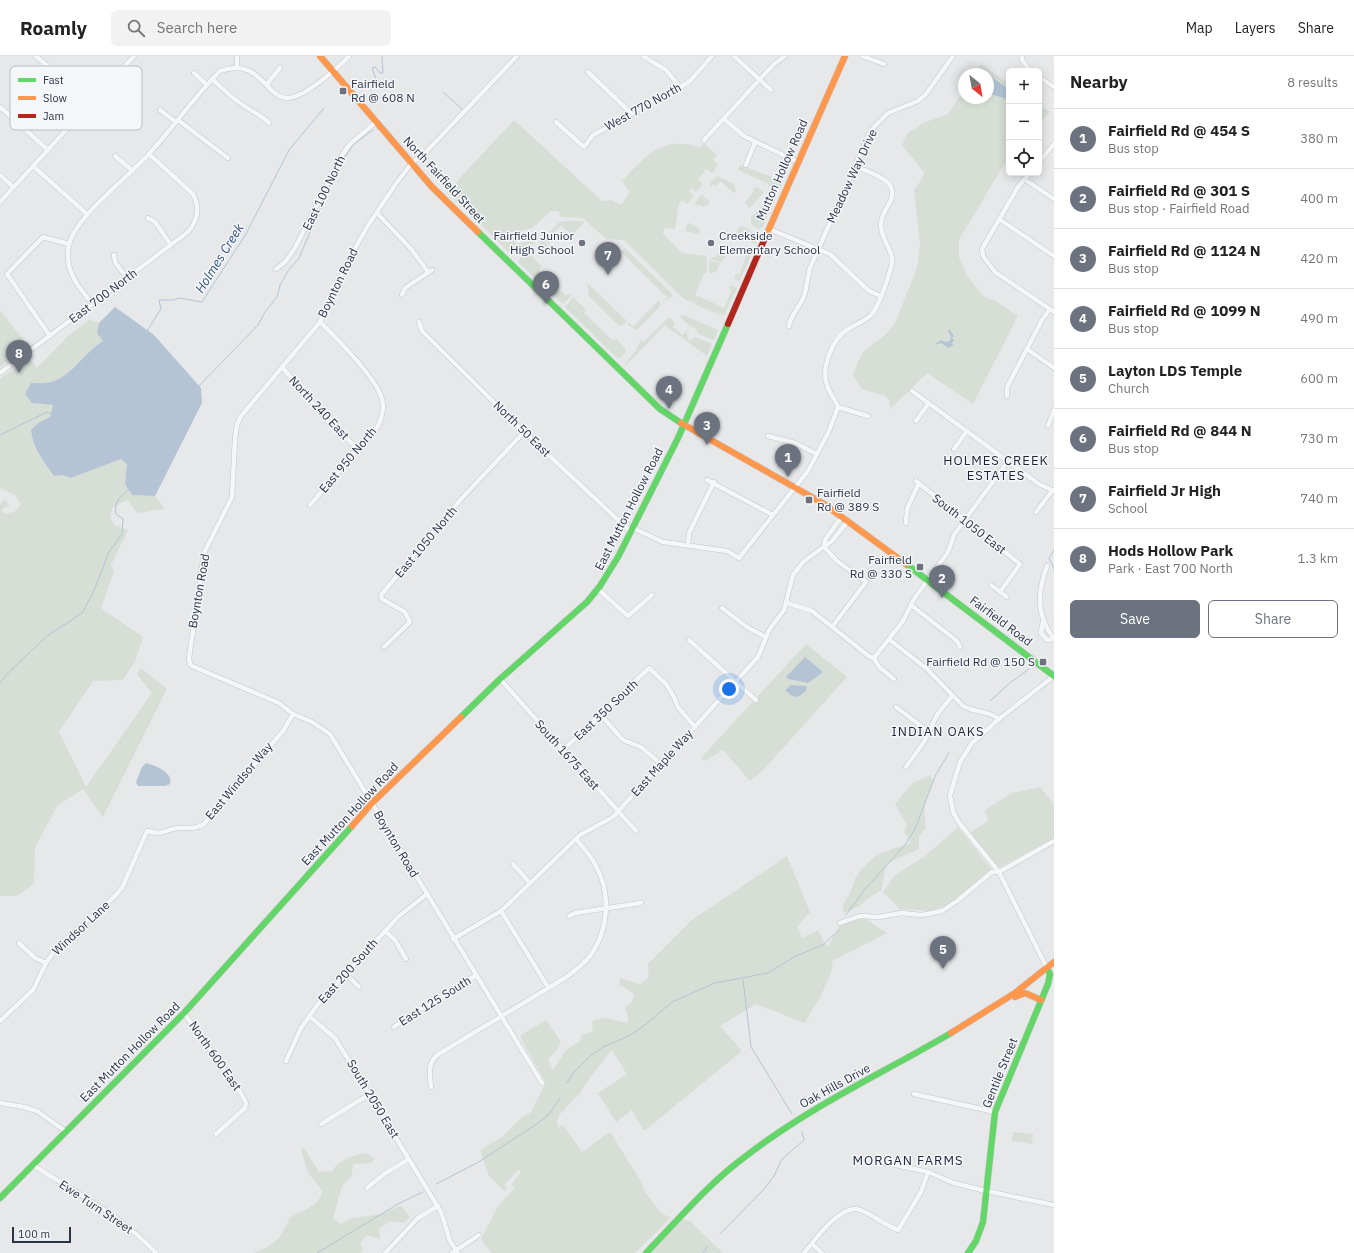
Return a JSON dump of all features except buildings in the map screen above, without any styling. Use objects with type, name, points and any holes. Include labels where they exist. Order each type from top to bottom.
[{"type":"street","points":[[36,56],[47,66]]},
{"type":"street","points":[[236,56],[237,66]]},
{"type":"street","points":[[320,56],[376,122]]},
{"type":"street","points":[[93,304],[70,275],[67,259],[69,244],[73,234],[87,214],[149,154],[212,79],[220,72],[237,66],[253,71],[279,96],[288,98],[301,92],[334,71],[350,56]]},
{"type":"street","name":"Boynton Road","points":[[517,56],[426,152],[411,164],[395,185],[350,257],[320,322],[241,416],[237,425],[232,497],[204,553],[189,661],[192,666],[279,703],[293,714],[312,722],[330,734],[475,976],[542,1083]]},
{"type":"street","points":[[643,56],[666,70],[680,87]]},
{"type":"street","name":"West 770 North","points":[[556,122],[584,147],[593,135],[632,114],[656,98],[668,95],[690,81],[712,56]]},
{"type":"street","points":[[734,56],[771,90]]},
{"type":"street","points":[[704,140],[773,65],[785,56]]},
{"type":"street","name":"Mutton Hollow Road","points":[[683,426],[845,56]]},
{"type":"street","points":[[862,56],[884,64]]},
{"type":"street","name":"Meadow Way Drive","points":[[789,326],[790,320],[800,306],[805,294],[806,280],[818,250],[871,130],[882,117],[888,113],[918,101],[926,94],[953,56]]},
{"type":"street","points":[[1022,56],[1022,60],[1028,68]]},
{"type":"street","points":[[124,66],[132,57]]},
{"type":"street","points":[[267,84],[280,68]]},
{"type":"street","points":[[588,72],[632,114]]},
{"type":"street","points":[[194,73],[207,85]]},
{"type":"street","points":[[212,79],[245,107],[263,116],[269,123]]},
{"type":"street","points":[[1042,79],[1054,87]]},
{"type":"street","points":[[0,107],[10,116]]},
{"type":"street","points":[[160,110],[228,158]]},
{"type":"street","points":[[724,118],[738,132],[755,142],[798,162]]},
{"type":"street","name":"North Fairfield Street","points":[[376,122],[411,164],[454,208],[651,401],[683,426],[796,487]]},
{"type":"street","name":"East 100 North","points":[[276,269],[285,262],[296,248],[342,155],[350,144],[376,122]]},
{"type":"street","points":[[26,130],[48,150]]},
{"type":"street","points":[[0,202],[66,130]]},
{"type":"street","points":[[746,164],[755,142]]},
{"type":"street","points":[[1042,158],[1054,144]]},
{"type":"street","name":"East 700 North","points":[[0,373],[188,232],[195,222],[198,212],[197,202],[193,194],[149,154]]},
{"type":"street","points":[[115,156],[133,171]]},
{"type":"street","points":[[33,166],[87,214]]},
{"type":"street","points":[[855,166],[880,176],[886,180],[890,186],[891,199],[881,224],[882,239],[893,259],[891,268],[872,314],[862,323],[847,329],[828,356],[825,372],[826,384],[838,407],[868,416]]},
{"type":"street","points":[[0,175],[13,187]]},
{"type":"street","points":[[1007,396],[1007,387],[1042,320],[1052,311],[995,272],[983,256],[982,249],[1027,176]]},
{"type":"street","points":[[1024,179],[1054,199]]},
{"type":"street","points":[[377,213],[430,271],[405,288],[402,294]]},
{"type":"street","points":[[148,218],[155,222],[171,245]]},
{"type":"street","points":[[1000,219],[1054,256]]},
{"type":"street","points":[[768,229],[830,254],[868,290],[880,296]]},
{"type":"street","points":[[50,336],[6,274],[43,237],[69,244]]},
{"type":"street","points":[[114,255],[115,262],[127,278]]},
{"type":"street","name":"East 950 North","points":[[310,505],[357,448],[378,426],[382,417],[383,400],[379,390],[330,331],[320,322]]},
{"type":"street","name":"North 50 East","points":[[419,322],[422,331],[524,432],[632,530],[663,542],[672,544],[688,544],[727,551],[739,558],[773,515]]},
{"type":"street","points":[[1027,349],[1054,368]]},
{"type":"street","name":"North 240 East","points":[[282,367],[329,422],[357,448]]},
{"type":"street","points":[[912,391],[1008,461],[1053,491],[1036,512]]},
{"type":"street","points":[[916,420],[929,403]]},
{"type":"street","points":[[707,480],[714,482],[773,515],[796,487],[817,454],[829,431],[838,407]]},
{"type":"street","points":[[1048,426],[1054,410]]},
{"type":"street","name":"East Mutton Hollow Road","points":[[0,1198],[184,1013],[372,804],[500,679],[587,602],[618,557],[683,426]]},
{"type":"street","points":[[954,449],[967,431]]},
{"type":"street","name":"East 1050 North","points":[[384,647],[410,622],[409,616],[405,612],[382,599],[382,596],[462,498],[524,432]]},
{"type":"street","points":[[768,436],[795,443],[817,454]]},
{"type":"street","points":[[874,658],[890,640],[903,621],[911,605],[945,556],[954,535],[1008,461]]},
{"type":"street","points":[[688,544],[689,533],[714,482]]},
{"type":"street","name":"South 1050 East","points":[[906,523],[907,509],[917,483],[1020,564],[1000,592]]},
{"type":"street","name":"Fairfield Road","points":[[796,487],[842,516],[1054,676]]},
{"type":"street","name":"East Maple Way","points":[[824,547],[825,540],[842,516]]},
{"type":"street","name":"East Maple Way","points":[[453,939],[501,911],[586,830],[613,817],[618,812],[758,657],[764,646],[766,637],[787,603],[789,587],[793,575],[804,561],[824,547],[836,536],[848,521]]},
{"type":"street","points":[[824,547],[837,561],[866,582],[832,627]]},
{"type":"street","points":[[1047,566],[1040,592],[1039,609],[1043,621],[1054,639]]},
{"type":"street","points":[[991,585],[1007,597]]},
{"type":"street","points":[[598,588],[628,616],[652,595]]},
{"type":"street","points":[[787,603],[812,611],[870,657],[874,658],[879,667],[894,680]]},
{"type":"street","points":[[911,605],[957,641],[960,647]]},
{"type":"street","points":[[722,608],[747,627],[766,637]]},
{"type":"street","points":[[688,640],[756,700]]},
{"type":"street","points":[[890,640],[927,669],[952,696],[970,711],[986,712],[999,719]]},
{"type":"street","name":"East 350 South","points":[[562,751],[649,668],[670,690],[678,707],[695,727]]},
{"type":"street","points":[[1047,968],[999,872],[960,824],[953,812],[950,795],[965,753],[972,743],[999,719],[1054,676]]},
{"type":"street","name":"South 1675 East","points":[[500,679],[562,751],[636,831]]},
{"type":"street","points":[[906,767],[929,732],[937,715],[952,696]]},
{"type":"street","points":[[896,707],[929,732]]},
{"type":"street","name":"East Windsor Way","points":[[151,832],[162,834],[176,828],[191,829],[204,824],[283,731],[293,714]]},
{"type":"street","points":[[601,715],[623,740],[641,747],[661,764]]},
{"type":"street","name":"Windsor Lane","points":[[0,1021],[33,990],[46,963],[56,948],[113,898],[122,888],[147,831],[151,832]]},
{"type":"street","points":[[431,1087],[429,1067],[431,1061],[437,1055],[565,978],[590,956],[599,942],[605,923],[607,909],[602,878],[596,865],[576,839]]},
{"type":"street","points":[[840,924],[860,916],[879,917],[901,913],[922,915],[942,911],[957,901],[992,872],[999,872],[1054,841]]},
{"type":"street","points":[[513,864],[530,883]]},
{"type":"street","name":"East 200 South","points":[[286,1061],[301,1028],[318,1004],[385,930],[399,916],[427,894]]},
{"type":"street","points":[[569,916],[575,913],[641,903]]},
{"type":"street","points":[[501,911],[548,988]]},
{"type":"street","points":[[385,930],[395,940],[406,959]]},
{"type":"street","points":[[19,943],[35,958],[46,963]]},
{"type":"street","name":"Oak Hills Drive","points":[[646,1253],[701,1196],[745,1156],[808,1113],[924,1049],[992,1008],[1054,962]]},
{"type":"street","name":"Gentile Street","points":[[968,1253],[981,1230],[995,1112],[1050,978],[1047,968]]},
{"type":"street","points":[[346,974],[359,987]]},
{"type":"street","name":"East 125 South","points":[[394,1027],[412,1014],[475,976]]},
{"type":"street","points":[[992,1008],[1023,993],[1041,1000]]},
{"type":"street","name":"North 600 East","points":[[184,1013],[242,1095],[246,1103],[245,1108],[216,1134]]},
{"type":"street","name":"South 2050 East","points":[[309,1016],[335,1038],[370,1094],[438,1206],[455,1252]]},
{"type":"street","points":[[322,1124],[370,1094]]},
{"type":"street","points":[[914,1094],[995,1112]]},
{"type":"street","points":[[0,1103],[37,1111],[65,1131]]},
{"type":"street","points":[[367,1188],[384,1174],[409,1159]]},
{"type":"street","points":[[882,1162],[928,1172],[954,1183],[986,1191],[1054,1205]]},
{"type":"street","name":"Ewe Turn Street","points":[[33,1165],[128,1227],[145,1241],[156,1253]]},
{"type":"street","points":[[804,1253],[836,1217],[847,1211],[857,1209],[898,1230],[918,1197],[928,1172]]},
{"type":"street","points":[[385,1253],[418,1218],[438,1206]]},
{"type":"street","points":[[455,1252],[479,1235]]},
{"type":"street","points":[[812,1244],[822,1253]]},
{"type":"shaded area","points":[[981,64],[987,68],[978,68]]},
{"type":"shaded area","points":[[994,73],[1006,82],[1006,161],[959,240],[959,257],[967,276],[984,297],[996,301],[1018,316],[973,404],[927,373],[890,409],[889,400],[885,396],[862,389],[853,375],[862,353],[886,334],[895,323],[917,268],[920,244],[914,190],[922,179],[924,172],[902,145],[908,133],[920,126],[920,124],[948,114],[958,99],[958,104],[994,104]]},
{"type":"shaded area","points":[[1042,107],[1050,112],[1042,121]]},
{"type":"shaded area","points":[[514,120],[602,201],[612,200],[621,205],[630,192],[622,181],[638,164],[656,150],[665,146],[676,144],[687,144],[700,148],[704,143],[717,155],[713,160],[718,165],[712,173],[706,169],[698,180],[703,184],[696,192],[691,188],[689,191],[694,195],[687,204],[682,200],[679,204],[675,229],[664,228],[663,234],[682,253],[707,256],[707,272],[704,274],[695,294],[697,297],[695,302],[685,300],[624,240],[606,239],[583,218],[560,217],[559,211],[551,211],[532,228],[523,230],[519,234],[521,240],[516,242],[516,244],[535,239],[537,240],[530,247],[524,247],[512,255],[447,192]]},
{"type":"shaded area","points":[[740,165],[783,181],[780,190],[768,186],[769,184],[738,170]]},
{"type":"shaded area","points":[[718,176],[734,184],[736,192],[734,193],[720,181],[716,186],[713,184],[711,187],[710,182]]},
{"type":"shaded area","points":[[757,187],[764,192],[750,208],[745,203],[754,191],[753,189]]},
{"type":"shaded area","points":[[701,194],[710,201],[708,203],[710,206],[706,204],[704,207],[695,204]]},
{"type":"shaded area","points":[[772,194],[776,198],[763,227],[759,229],[751,224],[751,218]]},
{"type":"shaded area","points":[[582,221],[584,223],[572,235],[561,225],[547,240],[555,250],[544,240],[544,237],[560,222]]},
{"type":"shaded area","points":[[688,223],[695,225],[700,230],[699,234],[685,231]]},
{"type":"shaded area","points":[[742,226],[750,230],[745,241],[736,238],[735,235],[739,227]]},
{"type":"shaded area","points":[[750,231],[759,236],[756,244],[746,241]]},
{"type":"shaded area","points":[[541,241],[543,241],[552,250],[550,254],[536,248]]},
{"type":"shaded area","points":[[719,245],[726,245],[726,248],[727,245],[729,250],[722,262],[711,260],[712,257],[717,257]]},
{"type":"shaded area","points":[[625,248],[673,296],[663,301],[668,296],[665,295],[621,252]]},
{"type":"shaded area","points":[[749,248],[753,251],[740,280],[738,281],[734,278],[736,274],[739,275],[746,257],[744,255]]},
{"type":"shaded area","points":[[524,254],[529,254],[542,266],[539,270],[566,296],[569,293],[572,295],[563,304],[518,262]]},
{"type":"shaded area","points":[[709,261],[720,263],[717,271],[709,274]]},
{"type":"shaded area","points":[[587,283],[627,321],[622,326],[619,326],[589,296]]},
{"type":"shaded area","points":[[730,285],[737,288],[724,315],[711,310],[724,317],[694,304],[698,296],[724,308],[732,290],[729,288]]},
{"type":"shaded area","points":[[573,297],[586,310],[584,313],[613,341],[616,339],[625,348],[626,352],[620,358],[617,358],[565,307]]},
{"type":"shaded area","points":[[659,300],[661,305],[637,330],[628,325],[629,322],[633,327]]},
{"type":"shaded area","points":[[0,310],[28,346],[0,367]]},
{"type":"shaded area","points":[[683,315],[718,330],[714,340],[699,334],[693,326],[691,327],[680,317]]},
{"type":"shaded area","points":[[669,317],[675,323],[673,327],[682,335],[690,328],[686,333],[689,336],[687,338],[690,341],[695,337],[712,344],[707,356],[665,325],[625,366],[625,363],[635,352],[641,340],[644,342]]},
{"type":"shaded area","points":[[89,320],[99,323],[97,333],[103,341],[61,377],[48,383],[31,383],[32,403],[53,405],[50,417],[38,423],[31,430],[34,442],[39,454],[54,476],[63,475],[71,478],[121,459],[127,464],[125,484],[132,495],[155,496],[165,509],[138,513],[127,500],[112,508],[110,518],[115,525],[128,530],[111,565],[114,572],[101,608],[143,637],[135,661],[123,680],[93,681],[59,732],[86,787],[152,693],[137,674],[141,668],[167,689],[103,817],[83,789],[58,805],[35,847],[34,883],[17,896],[0,896],[0,504],[5,499],[9,506],[2,509],[4,514],[14,512],[21,505],[15,495],[0,488],[0,379],[29,358],[37,368],[66,338]]},
{"type":"shaded area","points":[[806,644],[847,677],[764,769],[750,781],[723,750],[705,761],[701,758]]},
{"type":"shaded area","points":[[930,775],[934,782],[926,799],[926,827],[919,836],[919,849],[886,864],[882,889],[857,907],[844,913],[844,905],[855,880],[868,863],[886,851],[909,844],[910,840],[904,832],[907,825],[895,804],[913,783]]},
{"type":"shaded area","points":[[1040,787],[1054,805],[1054,838],[998,868],[970,833],[989,820],[984,811],[1012,793]]},
{"type":"shaded area","points":[[958,827],[991,869],[950,904],[931,911],[900,909],[883,892],[895,875],[924,857]]},
{"type":"shaded area","points":[[787,856],[810,912],[797,927],[802,938],[818,930],[824,943],[828,947],[840,925],[864,918],[887,933],[832,961],[832,967],[827,983],[805,1023],[756,1004],[720,1026],[742,1051],[644,1131],[632,1110],[616,1122],[598,1093],[627,1074],[612,1050],[590,1077],[580,1093],[560,1114],[557,1121],[558,1128],[563,1125],[582,1152],[610,1132],[641,1181],[644,1190],[660,1212],[670,1218],[635,1253],[491,1253],[481,1239],[498,1206],[515,1188],[511,1185],[521,1172],[518,1170],[504,1185],[507,1188],[504,1191],[489,1176],[480,1150],[502,1137],[521,1118],[531,1112],[546,1083],[521,1039],[521,1035],[546,1020],[561,1042],[557,1050],[548,1059],[553,1070],[566,1050],[580,1041],[582,1034],[590,1033],[593,1030],[592,1023],[594,1020],[605,1018],[627,1023],[629,1020],[625,1008],[632,1002],[634,994],[619,984],[620,978],[639,984],[646,980],[648,978],[648,964],[693,919]]},
{"type":"shaded area","points":[[1013,1132],[1033,1134],[1032,1144],[1012,1141]]},
{"type":"shaded area","points":[[304,1148],[319,1172],[332,1171],[342,1161],[361,1154],[366,1153],[374,1159],[372,1163],[353,1164],[351,1177],[342,1186],[333,1218],[340,1224],[352,1218],[377,1215],[401,1206],[410,1217],[404,1223],[390,1221],[379,1229],[380,1239],[366,1235],[360,1243],[363,1249],[360,1253],[254,1253],[273,1244],[280,1236],[290,1218],[309,1208],[318,1201],[321,1196],[322,1191],[308,1172],[301,1150]]},
{"type":"shaded area","points":[[683,1219],[690,1221],[723,1253],[651,1253]]},
{"type":"water","points":[[994,79],[1006,87],[1006,99],[994,95]]},
{"type":"water","points":[[115,307],[154,335],[201,388],[202,403],[155,496],[132,495],[125,484],[127,464],[121,459],[71,478],[63,475],[54,476],[39,454],[32,436],[31,430],[38,423],[50,417],[53,405],[32,403],[25,394],[31,383],[51,382],[61,378],[103,341],[97,333],[99,323]]},
{"type":"water","points":[[948,330],[950,330],[954,336],[952,338],[954,340],[952,343],[953,345],[949,348],[941,343],[934,345],[941,340],[945,342],[950,341],[951,337]]},
{"type":"water","points":[[805,657],[823,672],[808,683],[786,677]]},
{"type":"water","points":[[791,685],[807,686],[806,691],[798,697],[792,696],[785,690]]},
{"type":"water","points":[[146,763],[163,770],[169,776],[170,784],[165,786],[138,786],[136,782],[142,767]]},
{"type":"waterway","name":"Holmes Creek","points":[[373,87],[376,79],[372,68],[375,67],[380,73],[383,73],[382,56]]},
{"type":"waterway","points":[[509,61],[514,56]]},
{"type":"waterway","points":[[443,92],[463,110]]},
{"type":"waterway","name":"Holmes Creek","points":[[147,331],[161,309],[159,300],[174,300],[179,298],[202,302],[246,234],[289,150],[324,108]]},
{"type":"waterway","points":[[341,163],[354,144],[373,130]]},
{"type":"waterway","points":[[199,386],[258,325],[265,312],[277,297],[280,285],[288,271],[299,258],[337,169]]},
{"type":"waterway","points":[[0,435],[47,412],[52,414]]},
{"type":"waterway","name":"Holmes Creek","points":[[0,683],[6,675],[47,636],[82,613],[93,593],[109,552],[122,534],[123,519],[116,514],[116,506],[120,497],[129,489]]},
{"type":"waterway","points":[[1054,550],[1049,558],[1054,569]]},
{"type":"waterway","points":[[990,701],[1011,682],[1029,669]]},
{"type":"waterway","points":[[846,915],[865,889],[905,845],[915,829],[936,774],[949,753]]},
{"type":"waterway","points":[[567,1083],[573,1073],[590,1056],[603,1047],[629,1036],[644,1026],[672,1002],[715,983],[768,973],[794,957],[824,944],[839,930]]},
{"type":"waterway","points":[[743,979],[751,1047],[792,1114]]},
{"type":"waterway","points":[[436,1184],[477,1163],[540,1122],[551,1112],[560,1098]]},
{"type":"waterway","points":[[720,1234],[765,1188],[774,1176],[782,1159],[804,1140],[802,1132]]},
{"type":"waterway","points":[[317,1253],[398,1204],[423,1192]]},
{"type":"waterway","points":[[703,1253],[708,1246]]},
{"type":"traffic: fast","points":[[478,232],[660,409],[681,423]]},
{"type":"traffic: fast","points":[[461,717],[500,679],[587,602],[600,586],[618,557],[678,438],[728,324]]},
{"type":"traffic: fast","points":[[906,564],[1054,676]]},
{"type":"traffic: fast","points":[[0,1198],[184,1013],[352,826]]},
{"type":"traffic: fast","points":[[968,1253],[976,1241],[983,1222],[995,1112],[1048,984],[1050,974],[1047,968]]},
{"type":"traffic: fast","points":[[646,1253],[719,1178],[770,1138],[821,1106],[951,1033]]},
{"type":"traffic: slow","points":[[320,56],[432,187],[478,232]]},
{"type":"traffic: slow","points":[[765,238],[845,56]]},
{"type":"traffic: slow","points":[[681,423],[824,504],[906,564]]},
{"type":"traffic: slow","points":[[352,826],[372,803],[461,717]]},
{"type":"traffic: slow","points":[[951,1033],[1015,993],[1054,962]]},
{"type":"traffic: slow","points":[[1015,997],[1025,993],[1041,1000]]},
{"type":"traffic: jam","points":[[728,324],[765,238]]},
{"type":"place","name":"Fairfield Rd @ 608 N","points":[[343,91]]},
{"type":"place","name":"Fairfield Junior High School","points":[[582,243]]},
{"type":"place","name":"Creekside Elementary School","points":[[711,243]]},
{"type":"place","name":"Fairfield Jr High","points":[[608,275]]},
{"type":"place","name":"Fairfield Rd @ 844 N","points":[[546,304]]},
{"type":"place","name":"Hods Hollow Park","points":[[19,373]]},
{"type":"place","name":"Fairfield Rd @ 1099 N","points":[[669,409]]},
{"type":"place","name":"Fairfield Rd @ 1124 N","points":[[707,445]]},
{"type":"place","name":"Fairfield Rd @ 454 S","points":[[788,477]]},
{"type":"place","name":"Fairfield Rd @ 389 S","points":[[809,500]]},
{"type":"place","name":"Fairfield Rd @ 330 S","points":[[920,567]]},
{"type":"place","name":"Fairfield Rd @ 301 S","points":[[942,598]]},
{"type":"place","name":"Fairfield Rd @ 150 S","points":[[1043,662]]},
{"type":"place","name":"Layton LDS Temple","points":[[943,969]]},
{"type":"district","name":"HOLMES CREEK ESTATES","points":[[996,468]]},
{"type":"district","name":"INDIAN OAKS","points":[[938,731]]},
{"type":"district","name":"MORGAN FARMS","points":[[908,1160]]}]
